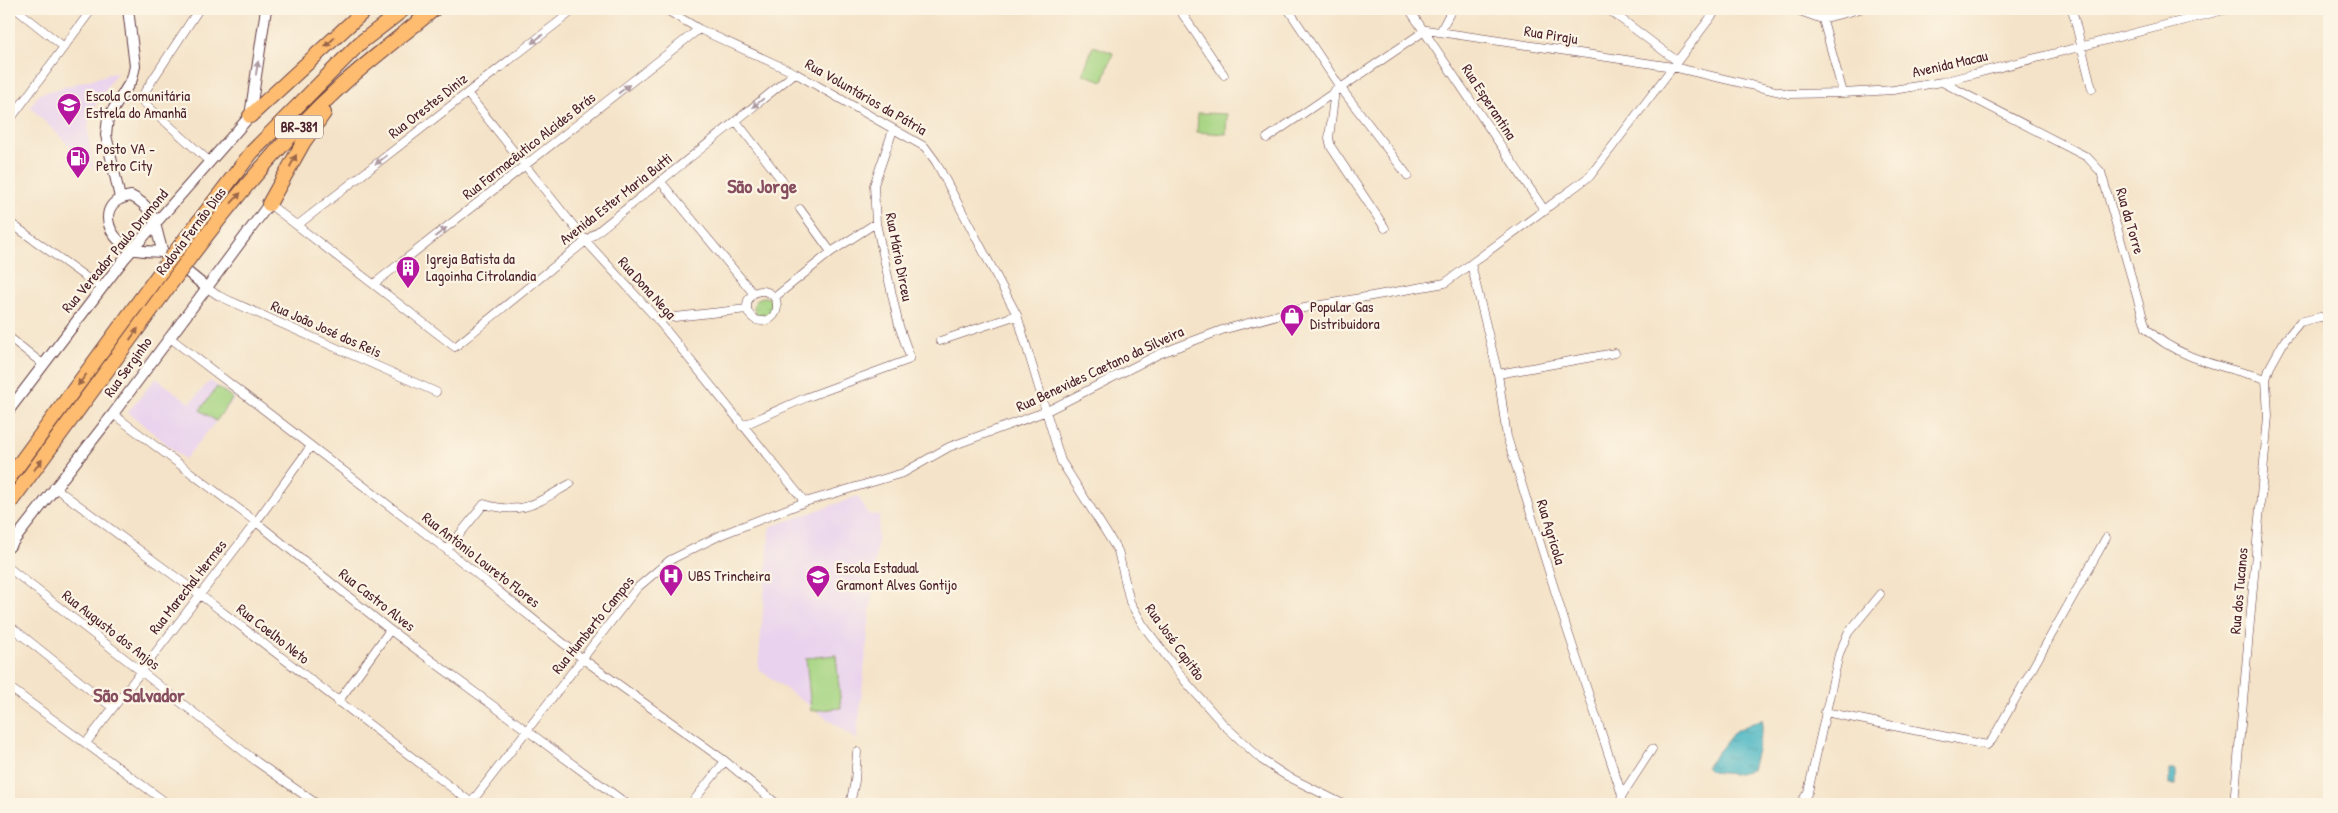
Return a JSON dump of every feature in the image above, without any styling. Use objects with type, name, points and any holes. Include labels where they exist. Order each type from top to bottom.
[{"type":"highway","points":[[250,116],[366,9]]},
{"type":"highway","name":"Rodovia Fernão Dias","points":[[9,478],[162,270],[168,254],[252,152],[360,43],[404,9]]},
{"type":"highway","name":"Rodovia Fernão Dias","points":[[9,504],[222,214],[300,126],[343,84],[434,9]]},
{"type":"highway","points":[[270,204],[315,123],[388,46]]},
{"type":"street","points":[[16,9],[64,47]]},
{"type":"street","points":[[9,121],[92,9]]},
{"type":"street","points":[[120,198],[106,135],[108,118],[132,79],[136,66],[128,9]]},
{"type":"street","points":[[199,9],[140,99],[210,162]]},
{"type":"street","points":[[250,116],[266,9]]},
{"type":"street","name":"Rua Orestes Diniz","points":[[298,224],[575,9]]},
{"type":"street","name":"Rua Voluntários da Pátria","points":[[665,9],[699,29],[795,72],[925,147],[936,162],[1017,315],[1047,412]]},
{"type":"street","points":[[1179,9],[1224,75]]},
{"type":"street","points":[[1288,9],[1338,88],[1408,176]]},
{"type":"street","name":"Rua Esperantina","points":[[1409,9],[1426,30],[1545,211]]},
{"type":"street","points":[[1440,32],[1452,9]]},
{"type":"street","points":[[1608,9],[1675,64]]},
{"type":"street","name":"Rua Benevides Caetano da Silveira","points":[[805,502],[903,473],[948,447],[1047,412],[1136,364],[1222,330],[1304,308],[1445,283],[1590,176],[1716,9]]},
{"type":"street","points":[[1794,9],[1822,19],[1860,9]]},
{"type":"street","points":[[1820,9],[1843,93]]},
{"type":"street","points":[[2072,9],[2092,89]]},
{"type":"street","name":"Avenida Macau","points":[[1675,64],[1789,94],[1893,90],[1942,82],[2228,9]]},
{"type":"street","name":"Rua Farmacêutico Alcides Brás","points":[[374,284],[699,29]]},
{"type":"street","points":[[1267,138],[1426,30]]},
{"type":"street","name":"Rua Piraju","points":[[1426,30],[1675,64]]},
{"type":"street","name":"Avenida Ester Maria Butti","points":[[374,284],[455,347],[795,72]]},
{"type":"street","name":"Rua da Torre","points":[[1942,82],[2087,157],[2101,172],[2146,328],[2154,337],[2184,354],[2266,379]]},
{"type":"street","points":[[1338,88],[1329,138],[1332,147],[1385,228]]},
{"type":"street","name":"Rua Dona Nega","points":[[467,93],[585,240],[657,319],[805,502]]},
{"type":"street","name":"Rua Vereador Paulo Drumond","points":[[9,410],[132,249],[250,116]]},
{"type":"street","points":[[736,121],[787,187]]},
{"type":"street","name":"Rua Mário Dirceu","points":[[742,426],[805,398],[908,360],[910,357],[899,326],[876,223],[874,185],[893,130]]},
{"type":"street","points":[[661,182],[752,293]]},
{"type":"street","points":[[168,254],[132,249],[122,242],[109,227],[107,216],[110,208],[120,198],[131,196],[142,202],[151,212],[168,254],[207,288]]},
{"type":"street","points":[[270,204],[374,284]]},
{"type":"street","name":"Rua Serginho","points":[[9,547],[54,487],[113,414],[270,204]]},
{"type":"street","points":[[800,210],[831,252]]},
{"type":"street","points":[[9,222],[101,288]]},
{"type":"street","points":[[775,297],[831,252],[876,223]]},
{"type":"street","name":"Rua Agricola","points":[[1470,264],[1498,374],[1507,437],[1565,623],[1622,795]]},
{"type":"street","name":"Rua João José dos Reis","points":[[207,288],[219,296],[436,392]]},
{"type":"street","points":[[762,290],[775,297],[777,312],[770,319],[756,320],[747,309],[748,300],[752,293],[762,290]]},
{"type":"street","points":[[657,319],[747,309]]},
{"type":"street","points":[[940,341],[1017,315]]},
{"type":"street","points":[[2266,379],[2277,353],[2294,328],[2307,320],[2329,318]]},
{"type":"street","points":[[9,337],[44,365]]},
{"type":"street","name":"Rua Antônio Loureto Flores","points":[[169,337],[447,550],[583,659],[725,761],[777,804]]},
{"type":"street","points":[[1498,374],[1614,353]]},
{"type":"street","name":"Rua dos Tucanos","points":[[2234,804],[2268,416],[2266,379]]},
{"type":"street","name":"Rua José Capitão","points":[[1047,412],[1061,461],[1118,550],[1130,602],[1142,625],[1185,681],[1223,724],[1262,760],[1285,775],[1343,804]]},
{"type":"street","name":"Rua Castro Alves","points":[[113,414],[256,522],[390,630],[627,804]]},
{"type":"street","name":"Rua Marechal Hermes","points":[[86,743],[256,522],[311,446]]},
{"type":"street","points":[[447,550],[484,504],[504,510],[519,510],[570,484]]},
{"type":"street","name":"Rua Coelho Neto","points":[[54,487],[199,594],[472,804]]},
{"type":"street","name":"Rua Humberto Campos","points":[[472,804],[637,588],[670,560],[723,534],[805,502]]},
{"type":"street","points":[[1825,712],[1987,745],[1992,740],[2106,538]]},
{"type":"street","name":"Rua Augusto dos Anjos","points":[[9,568],[257,762],[317,804]]},
{"type":"street","points":[[1800,804],[1808,792],[1836,666],[1848,633],[1880,594]]},
{"type":"street","points":[[9,625],[112,708]]},
{"type":"street","points":[[338,702],[390,630]]},
{"type":"street","points":[[9,687],[168,804]]},
{"type":"street","points":[[1620,804],[1622,795],[1652,749]]},
{"type":"street","points":[[850,804],[858,752]]},
{"type":"street","points":[[691,804],[725,761]]},
{"type":"shaded area","name":"Escola Comunitária Estrela do Amanhã","points":[[117,72],[89,115],[88,136],[94,170],[30,107],[39,94]]},
{"type":"shaded area","points":[[156,378],[190,403],[210,381],[235,398],[185,459],[128,412]]},
{"type":"shaded area","name":"Escola Estadual Gramont Alves Gontijo","points":[[858,496],[868,514],[880,515],[857,740],[758,669],[770,527]]},
{"type":"green space","points":[[1093,46],[1113,53],[1103,81],[1083,74]]},
{"type":"green space","points":[[1198,113],[1227,114],[1226,134],[1197,132]]},
{"type":"green space","points":[[764,297],[771,300],[774,307],[771,314],[764,317],[757,314],[754,307],[757,300]]},
{"type":"green space","points":[[217,387],[233,398],[216,421],[200,410]]},
{"type":"green space","points":[[836,655],[841,708],[811,711],[806,658]]},
{"type":"water","points":[[1762,719],[1763,725],[1752,770],[1733,774],[1711,772],[1706,767],[1735,731]]},
{"type":"water","points":[[2169,770],[2176,770],[2176,785],[2169,785]]},
{"type":"place","name":"Escola Comunitária Estrela do Amanhã","points":[[69,126]]},
{"type":"place","name":"Posto VA - Petro City","points":[[78,179]]},
{"type":"place","name":"Igreja Batista da Lagoinha Citrolandia","points":[[408,289]]},
{"type":"place","name":"Popular Gas Distribuidora","points":[[1292,337]]},
{"type":"place","name":"UBS Trincheira","points":[[671,597]]},
{"type":"place","name":"Escola Estadual Gramont Alves Gontijo","points":[[818,598]]},
{"type":"district","name":"São Jorge","points":[[762,186]]},
{"type":"district","name":"São Salvador","points":[[139,695]]}]
